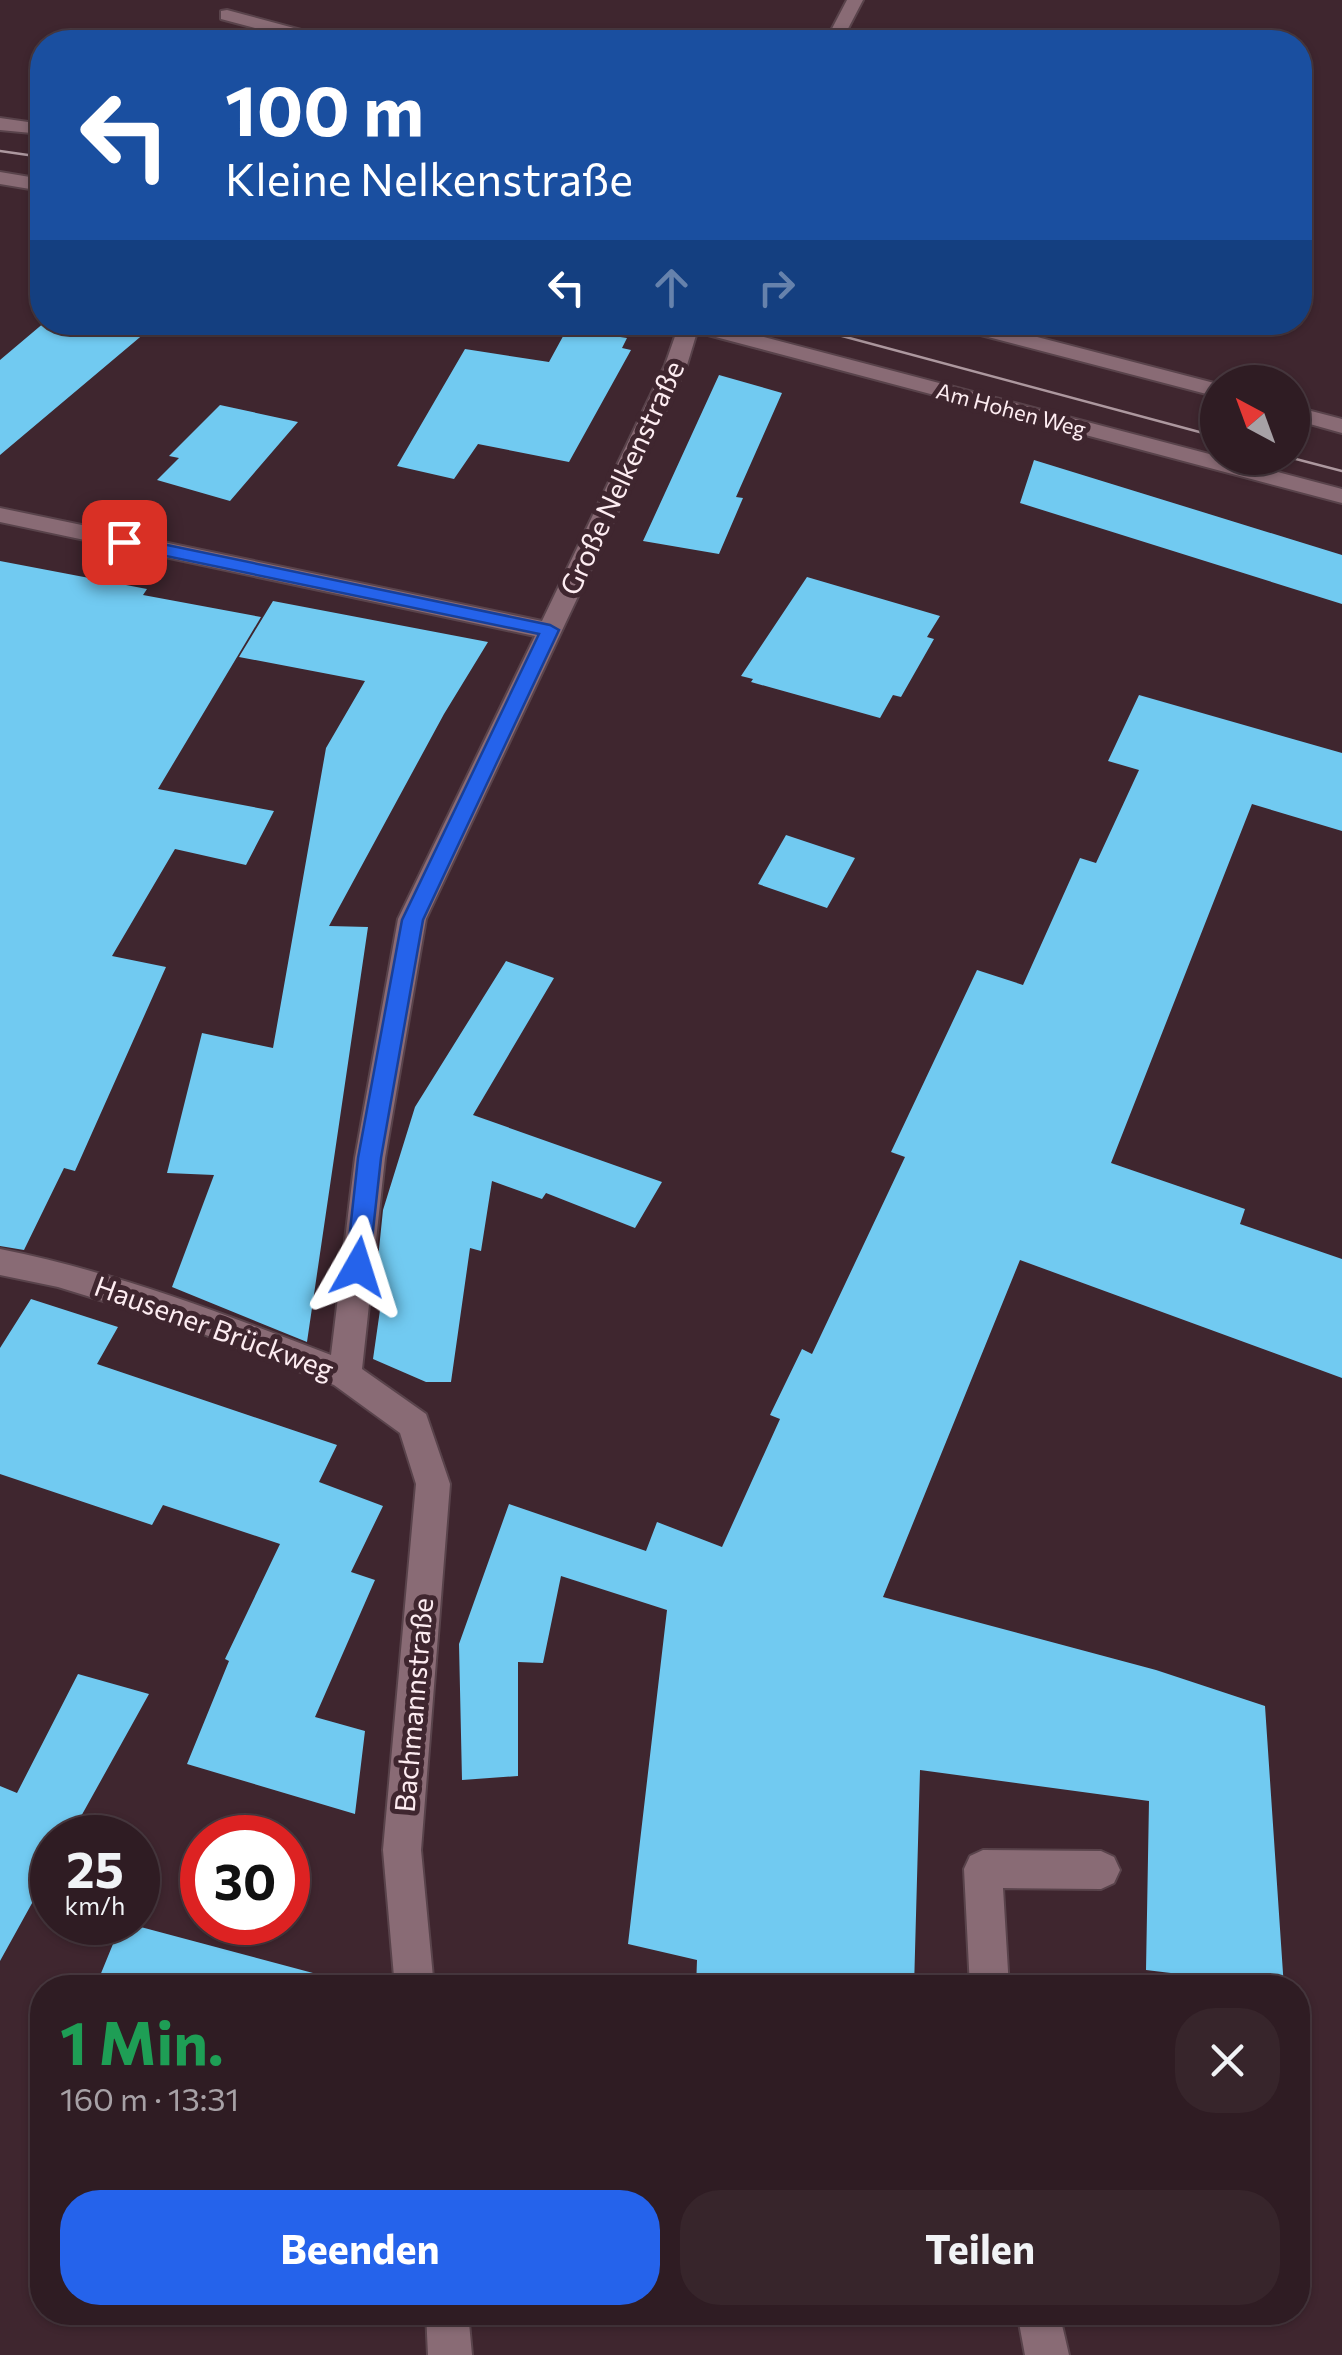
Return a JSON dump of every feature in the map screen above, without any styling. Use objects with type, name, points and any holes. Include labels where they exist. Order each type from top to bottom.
[{"type":"street","points":[[839,30],[855,0]]},
{"type":"street","points":[[227,15],[281,30]]},
{"type":"street","points":[[0,124],[30,128]]},
{"type":"street","points":[[0,178],[30,183]]},
{"type":"street","name":"Große Nelkenstraße","points":[[345,1375],[370,1158],[412,920],[676,365],[684,335]]},
{"type":"street","name":"Am Hohen Weg","points":[[732,335],[1342,496]]},
{"type":"street","points":[[1001,335],[1200,387]]},
{"type":"street","points":[[1310,417],[1342,426]]},
{"type":"street","points":[[0,515],[550,630]]},
{"type":"street","name":"Hausener Brückweg","points":[[0,1262],[58,1274],[180,1311],[345,1375],[414,1424]]},
{"type":"street","name":"Bachmannstraße","points":[[414,1424],[432,1484],[402,1850],[415,1975]]},
{"type":"street","points":[[989,1975],[983,1868],[1101,1870]]},
{"type":"street","points":[[448,2325],[450,2355]]},
{"type":"street","points":[[1041,2325],[1047,2355]]},
{"type":"building","points":[[30,335],[143,335],[0,455],[0,360]]},
{"type":"building","points":[[564,335],[627,338],[622,348],[631,350],[569,462],[478,444],[454,479],[397,466],[465,349],[549,362]]},
{"type":"building","points":[[719,375],[782,393],[736,497],[743,498],[719,554],[643,541]]},
{"type":"building","points":[[220,405],[298,422],[230,501],[157,480],[179,458],[169,456]]},
{"type":"building","points":[[1034,460],[1342,555],[1342,604],[1020,503]]},
{"type":"building","points":[[0,561],[147,589],[143,595],[261,617],[158,789],[274,811],[246,865],[175,849],[112,956],[166,967],[75,1171],[64,1168],[24,1250],[0,1246]]},
{"type":"building","points":[[807,577],[940,616],[927,637],[934,639],[901,697],[893,695],[880,718],[741,676]]},
{"type":"building","points":[[273,601],[488,642],[444,714],[329,926],[368,927],[307,1342],[172,1287],[214,1175],[167,1173],[202,1033],[273,1048],[326,748],[365,681],[239,657]]},
{"type":"building","points":[[1139,695],[1342,753],[1342,831],[1252,804],[1111,1163],[1245,1209],[1240,1224],[1342,1259],[1342,1378],[1020,1260],[883,1597],[1156,1670],[1265,1706],[1283,1975],[1187,1975],[1146,1970],[1149,1801],[920,1770],[914,1975],[696,1975],[697,1960],[628,1944],[667,1610],[561,1576],[543,1663],[518,1662],[518,1776],[462,1780],[459,1644],[509,1504],[646,1551],[657,1522],[722,1547],[780,1419],[770,1415],[802,1349],[812,1354],[905,1157],[891,1152],[977,970],[1023,985],[1080,858],[1096,863],[1139,770],[1108,761]]},
{"type":"building","points":[[786,835],[855,858],[827,908],[758,884]]},
{"type":"building","points":[[506,961],[554,978],[473,1115],[662,1182],[635,1228],[546,1193],[542,1199],[492,1181],[481,1251],[470,1248],[451,1382],[426,1382],[373,1359],[384,1282],[375,1288],[383,1210],[415,1107]]},
{"type":"building","points":[[31,1299],[118,1327],[97,1364],[337,1445],[319,1482],[383,1506],[351,1572],[375,1580],[315,1717],[365,1731],[355,1814],[187,1764],[229,1661],[225,1659],[280,1544],[163,1505],[152,1525],[0,1474],[0,1348]]},
{"type":"building","points":[[78,1674],[149,1694],[82,1815],[30,1815],[30,1907],[0,1961],[0,1786],[17,1793]]},
{"type":"building","points":[[160,1932],[180,1937],[180,1945],[208,1945],[313,1975],[100,1975],[113,1945],[160,1945]]},
{"type":"tram line","points":[[0,151],[30,155]]},
{"type":"tram line","points":[[838,335],[1200,432]]},
{"type":"tram line","points":[[1310,463],[1342,471]]},
{"type":"route","points":[[124,542],[550,630],[412,920],[370,1158],[358,1267]]}]
